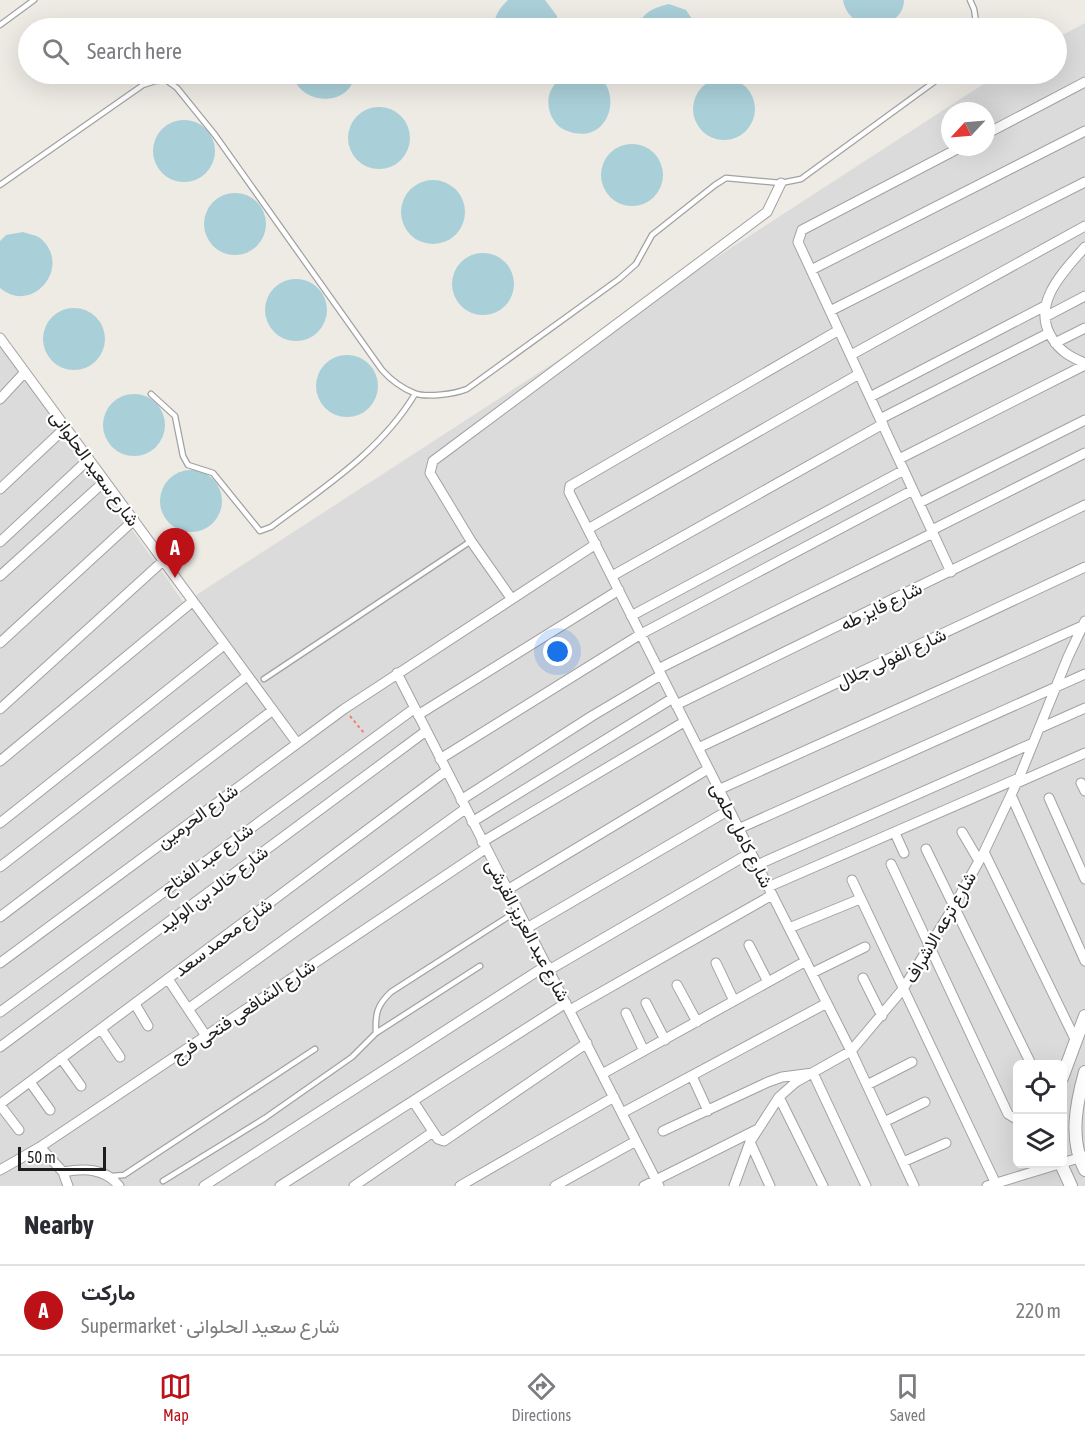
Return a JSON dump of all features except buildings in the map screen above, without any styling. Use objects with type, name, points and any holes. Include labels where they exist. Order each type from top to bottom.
[{"type":"street","points":[[995,129],[1085,82]]},
{"type":"street","points":[[811,270],[1085,131]]},
{"type":"street","points":[[944,156],[802,230],[798,242],[951,572]]},
{"type":"street","points":[[830,311],[1085,182]]},
{"type":"street","points":[[511,598],[471,541],[430,473],[433,461],[767,212],[781,183]]},
{"type":"street","points":[[851,355],[1085,226]]},
{"type":"street","points":[[1085,247],[1058,279],[1045,306],[1049,333],[1055,343],[1064,353],[1085,364]]},
{"type":"street","points":[[1045,317],[1085,296]]},
{"type":"street","points":[[870,397],[1045,306]]},
{"type":"street","points":[[1055,343],[1085,328]]},
{"type":"street","name":"شارع كامل حلمى","points":[[839,330],[570,486],[570,495],[851,1051],[914,1186]]},
{"type":"street","points":[[612,576],[881,421],[1049,333]]},
{"type":"street","name":"شارع سعيد الحلوانى","points":[[0,338],[297,743]]},
{"type":"street","points":[[899,459],[1085,364]]},
{"type":"street","points":[[0,399],[25,372]]},
{"type":"street","points":[[588,529],[859,374]]},
{"type":"street","points":[[919,503],[1085,420]]},
{"type":"street","points":[[0,489],[66,427]]},
{"type":"street","points":[[188,1009],[554,740],[660,672],[1085,453]]},
{"type":"street","points":[[0,542],[89,459]]},
{"type":"street","points":[[632,616],[904,470]]},
{"type":"street","points":[[0,576],[105,481]]},
{"type":"street","points":[[440,759],[641,634],[913,490]]},
{"type":"street","name":"شارع فايز طه","points":[[471,822],[675,702],[951,572],[1085,505]]},
{"type":"street","points":[[0,643],[134,520]]},
{"type":"street","name":"شارع الحرمين","points":[[0,963],[344,709],[596,544]]},
{"type":"street","points":[[0,709],[163,561]]},
{"type":"street","name":"شارع الفولى جلال","points":[[698,748],[1085,567]]},
{"type":"street","name":"شارع عبد الفتاح","points":[[0,1012],[369,740],[619,590]]},
{"type":"street","points":[[0,760],[192,602]]},
{"type":"street","points":[[718,790],[1083,624]]},
{"type":"street","name":"شارع ترعه الاشراف","points":[[734,1186],[756,1130],[779,1096],[796,1082],[851,1051],[903,989],[930,946],[981,857],[1018,781],[1083,624]]},
{"type":"street","points":[[0,823],[224,645]]},
{"type":"street","name":"شارع عبد العزيز القرشى","points":[[397,673],[471,822],[658,1183]]},
{"type":"street","points":[[738,830],[1085,674]]},
{"type":"street","points":[[0,867],[247,676]]},
{"type":"street","points":[[1040,728],[1085,708]]},
{"type":"street","points":[[0,917],[273,710]]},
{"type":"street","name":"شارع الشافعى فتحى فرج","points":[[0,1170],[40,1147],[206,1036],[483,845],[684,722]]},
{"type":"street","name":"شارع خالد بن الوليد","points":[[0,1047],[426,731]]},
{"type":"street","points":[[757,865],[1034,743]]},
{"type":"street","points":[[280,1186],[413,1101],[568,1007],[770,891],[895,833],[1085,753]]},
{"type":"street","points":[[507,890],[708,768]]},
{"type":"street","name":"شارع محمد سعد","points":[[0,1104],[446,771]]},
{"type":"street","points":[[1011,795],[1085,961]]},
{"type":"street","points":[[1049,798],[1085,879]]},
{"type":"street","points":[[527,928],[729,810]]},
{"type":"street","points":[[962,832],[981,857],[1075,1039]]},
{"type":"street","points":[[895,833],[904,853]]},
{"type":"street","points":[[926,849],[1029,1060]]},
{"type":"street","points":[[204,1186],[548,967],[750,853]]},
{"type":"street","points":[[891,864],[1008,1114],[1013,1117]]},
{"type":"street","points":[[852,880],[991,1185],[1048,1168]]},
{"type":"street","points":[[789,928],[860,898]]},
{"type":"street","points":[[749,945],[768,982]]},
{"type":"street","points":[[812,973],[865,947]]},
{"type":"street","points":[[603,1074],[806,961]]},
{"type":"street","points":[[716,963],[734,1001]]},
{"type":"street","points":[[863,978],[882,1016]]},
{"type":"street","points":[[168,979],[206,1036]]},
{"type":"street","points":[[677,985],[697,1022]]},
{"type":"street","points":[[646,1003],[664,1040]]},
{"type":"street","points":[[622,1113],[827,1003]]},
{"type":"street","points":[[135,1004],[148,1026]]},
{"type":"street","points":[[626,1013],[645,1051]]},
{"type":"street","points":[[1067,1062],[1085,1016]]},
{"type":"street","points":[[101,1029],[120,1057]]},
{"type":"street","points":[[413,1101],[438,1139],[442,1141],[587,1043]]},
{"type":"street","points":[[61,1058],[81,1086]]},
{"type":"street","points":[[867,1085],[912,1062]]},
{"type":"street","points":[[1085,1072],[1076,1119],[1085,1170]]},
{"type":"street","points":[[663,1131],[768,1082],[782,1077],[813,1073],[866,1186]]},
{"type":"street","points":[[692,1076],[708,1111]]},
{"type":"street","points":[[30,1082],[50,1110]]},
{"type":"street","points":[[779,1096],[823,1186]]},
{"type":"street","points":[[460,1186],[614,1097]]},
{"type":"street","points":[[884,1122],[925,1101]]},
{"type":"street","points":[[0,1104],[19,1130]]},
{"type":"street","points":[[644,1186],[658,1183],[756,1130]]},
{"type":"street","points":[[354,1186],[433,1132]]},
{"type":"street","points":[[555,1186],[636,1141]]},
{"type":"street","points":[[750,1142],[770,1186]]},
{"type":"street","points":[[903,1162],[946,1143]]},
{"type":"street","points":[[40,1147],[63,1172],[68,1186]]},
{"type":"street","points":[[1067,1162],[1082,1157]]},
{"type":"street","points":[[1063,1168],[1071,1186]]},
{"type":"street","points":[[63,1172],[97,1170],[109,1176],[119,1186]]},
{"type":"lane","points":[[0,25],[34,0]]},
{"type":"lane","points":[[970,0],[975,18]]},
{"type":"lane","points":[[0,185],[146,84]]},
{"type":"lane","points":[[172,84],[215,135],[382,370],[391,379],[415,394],[457,394],[619,279],[636,264],[652,235],[726,178],[781,183],[801,179],[931,84]]},
{"type":"lane","points":[[152,394],[175,416],[183,456],[188,465],[213,473],[260,531],[271,527],[355,464],[380,440],[408,407],[415,394]]},
{"type":"lane","points":[[264,678],[471,541]]},
{"type":"lane","points":[[376,1033],[375,1015],[378,1007],[391,992],[517,911]]},
{"type":"lane","points":[[163,1181],[275,1111],[352,1057],[376,1033],[480,966]]},
{"type":"lane","points":[[109,1176],[124,1176],[315,1049]]},
{"type":"path","points":[[344,709],[369,740]]},
{"type":"shaded area","points":[[1085,23],[1085,1186],[0,1186],[0,344],[184,603],[941,112],[941,156],[995,156],[995,102],[956,102],[984,84],[1067,84],[1067,33]]},
{"type":"water","points":[[508,0],[545,0],[557,18],[496,18]]},
{"type":"water","points":[[843,0],[904,0],[902,10],[895,18],[853,18],[847,12]]},
{"type":"water","points":[[669,4],[686,10],[691,18],[642,18],[658,7]]},
{"type":"water","points":[[351,84],[345,93],[325,99],[305,93],[297,85]]},
{"type":"water","points":[[556,84],[605,84],[610,105],[601,125],[592,132],[580,134],[562,129],[551,116],[549,109],[548,103]]},
{"type":"water","points":[[706,84],[742,84],[750,92],[755,103],[755,115],[750,126],[741,135],[730,140],[718,140],[707,135],[698,126],[693,115],[695,97]]},
{"type":"water","points":[[373,107],[385,107],[401,116],[408,126],[410,138],[408,150],[401,160],[385,169],[373,169],[362,164],[353,155],[348,144],[348,132],[353,121],[362,112]]},
{"type":"water","points":[[178,120],[190,120],[206,129],[213,139],[215,151],[213,163],[206,173],[190,182],[178,182],[167,177],[158,168],[153,157],[153,145],[158,134],[167,125]]},
{"type":"water","points":[[626,144],[638,144],[654,153],[661,163],[663,175],[661,187],[654,197],[638,206],[626,206],[615,201],[606,192],[601,181],[601,169],[606,158],[615,149]]},
{"type":"water","points":[[433,180],[451,186],[459,194],[465,212],[459,230],[451,238],[433,244],[415,238],[407,230],[401,212],[407,194],[415,186]]},
{"type":"water","points":[[229,193],[241,193],[257,202],[264,212],[266,224],[264,236],[257,246],[241,255],[229,255],[218,250],[209,241],[204,230],[204,218],[209,207],[218,198]]},
{"type":"water","points":[[23,232],[40,238],[49,249],[52,261],[51,273],[45,284],[36,292],[25,296],[13,295],[0,288],[0,241],[6,235]]},
{"type":"water","points":[[477,253],[489,253],[505,262],[512,272],[514,284],[512,296],[505,306],[489,315],[477,315],[466,310],[457,301],[452,290],[452,278],[457,267],[466,258]]},
{"type":"water","points":[[290,279],[302,279],[318,288],[325,298],[327,310],[325,322],[318,332],[302,341],[290,341],[279,336],[270,327],[265,316],[265,304],[270,293],[279,284]]},
{"type":"water","points":[[68,308],[80,308],[96,317],[103,327],[105,339],[103,351],[96,361],[80,370],[68,370],[57,365],[48,356],[43,345],[43,333],[48,322],[57,313]]},
{"type":"water","points":[[341,355],[353,355],[369,364],[376,374],[378,386],[376,398],[369,408],[353,417],[341,417],[330,412],[321,403],[316,392],[316,380],[321,369],[330,360]]},
{"type":"water","points":[[128,394],[140,394],[156,403],[163,413],[165,425],[163,437],[156,447],[140,456],[128,456],[117,451],[108,442],[103,431],[103,419],[108,408],[117,399]]},
{"type":"water","points":[[185,470],[197,470],[213,479],[220,489],[222,501],[220,513],[213,523],[197,532],[185,532],[174,527],[165,518],[160,507],[160,495],[165,484],[174,475]]},
{"type":"place","name":"ماركت","points":[[175,578]]}]
